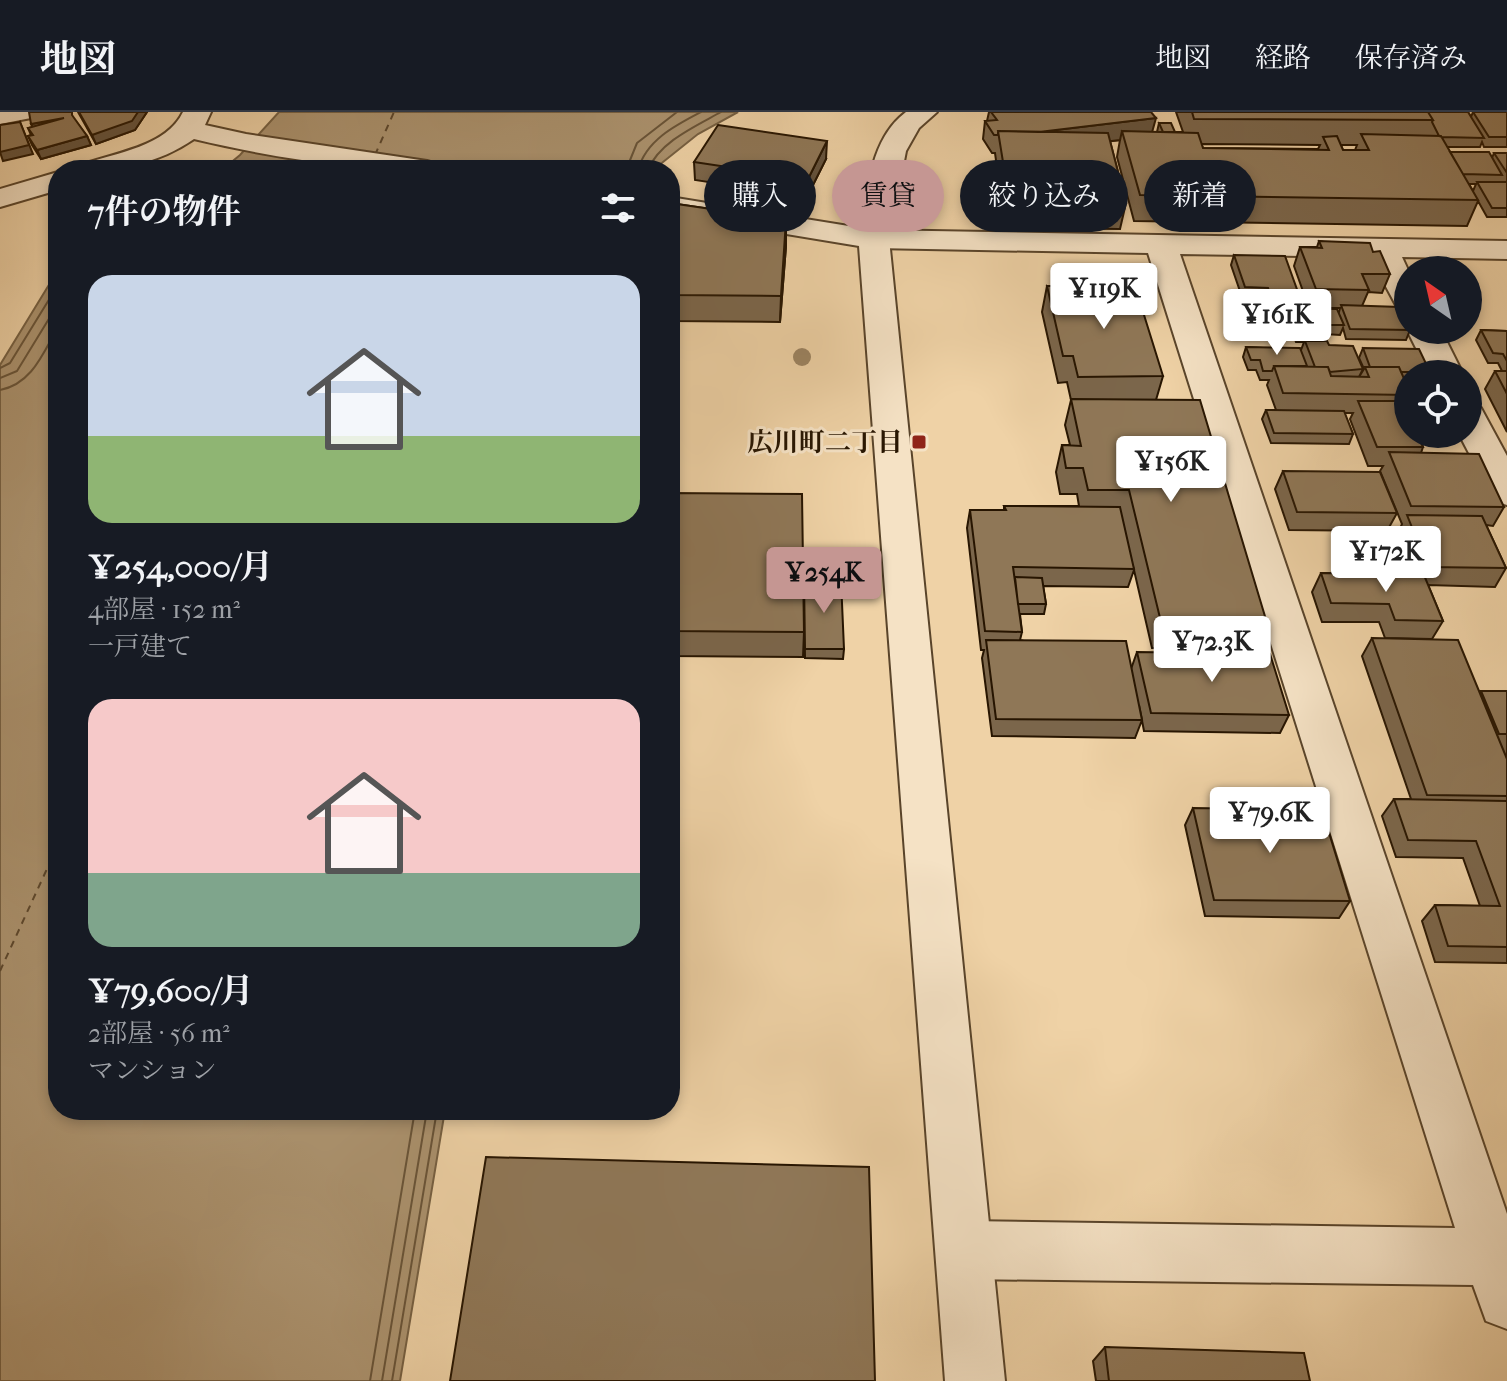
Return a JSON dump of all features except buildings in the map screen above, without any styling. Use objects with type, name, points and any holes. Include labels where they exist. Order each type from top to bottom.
[{"type":"street","points":[[0,116],[21,112]]},
{"type":"street","points":[[923,112],[916,116],[892,147],[874,239],[975,1381]]},
{"type":"street","points":[[122,160],[166,145],[193,121],[246,143],[360,160]]},
{"type":"street","points":[[0,198],[48,184]]},
{"type":"street","points":[[680,208],[874,239],[1507,250]]},
{"type":"street","points":[[965,1250],[1503,1272],[1161,244]]},
{"type":"street","points":[[1380,246],[1394,273]]},
{"type":"street","points":[[1482,435],[1498,457],[1507,492]]},
{"type":"water","points":[[279,112],[738,112],[698,134],[666,160],[234,160]]},
{"type":"water","points":[[48,286],[48,1120],[443,1120],[400,1381],[0,1381],[0,365]]},
{"type":"ferry route","points":[[375,155],[394,112]]},
{"type":"ferry route","points":[[0,971],[48,867]]},
{"type":"place","name":"広川町二丁目","points":[[919,442]]}]
